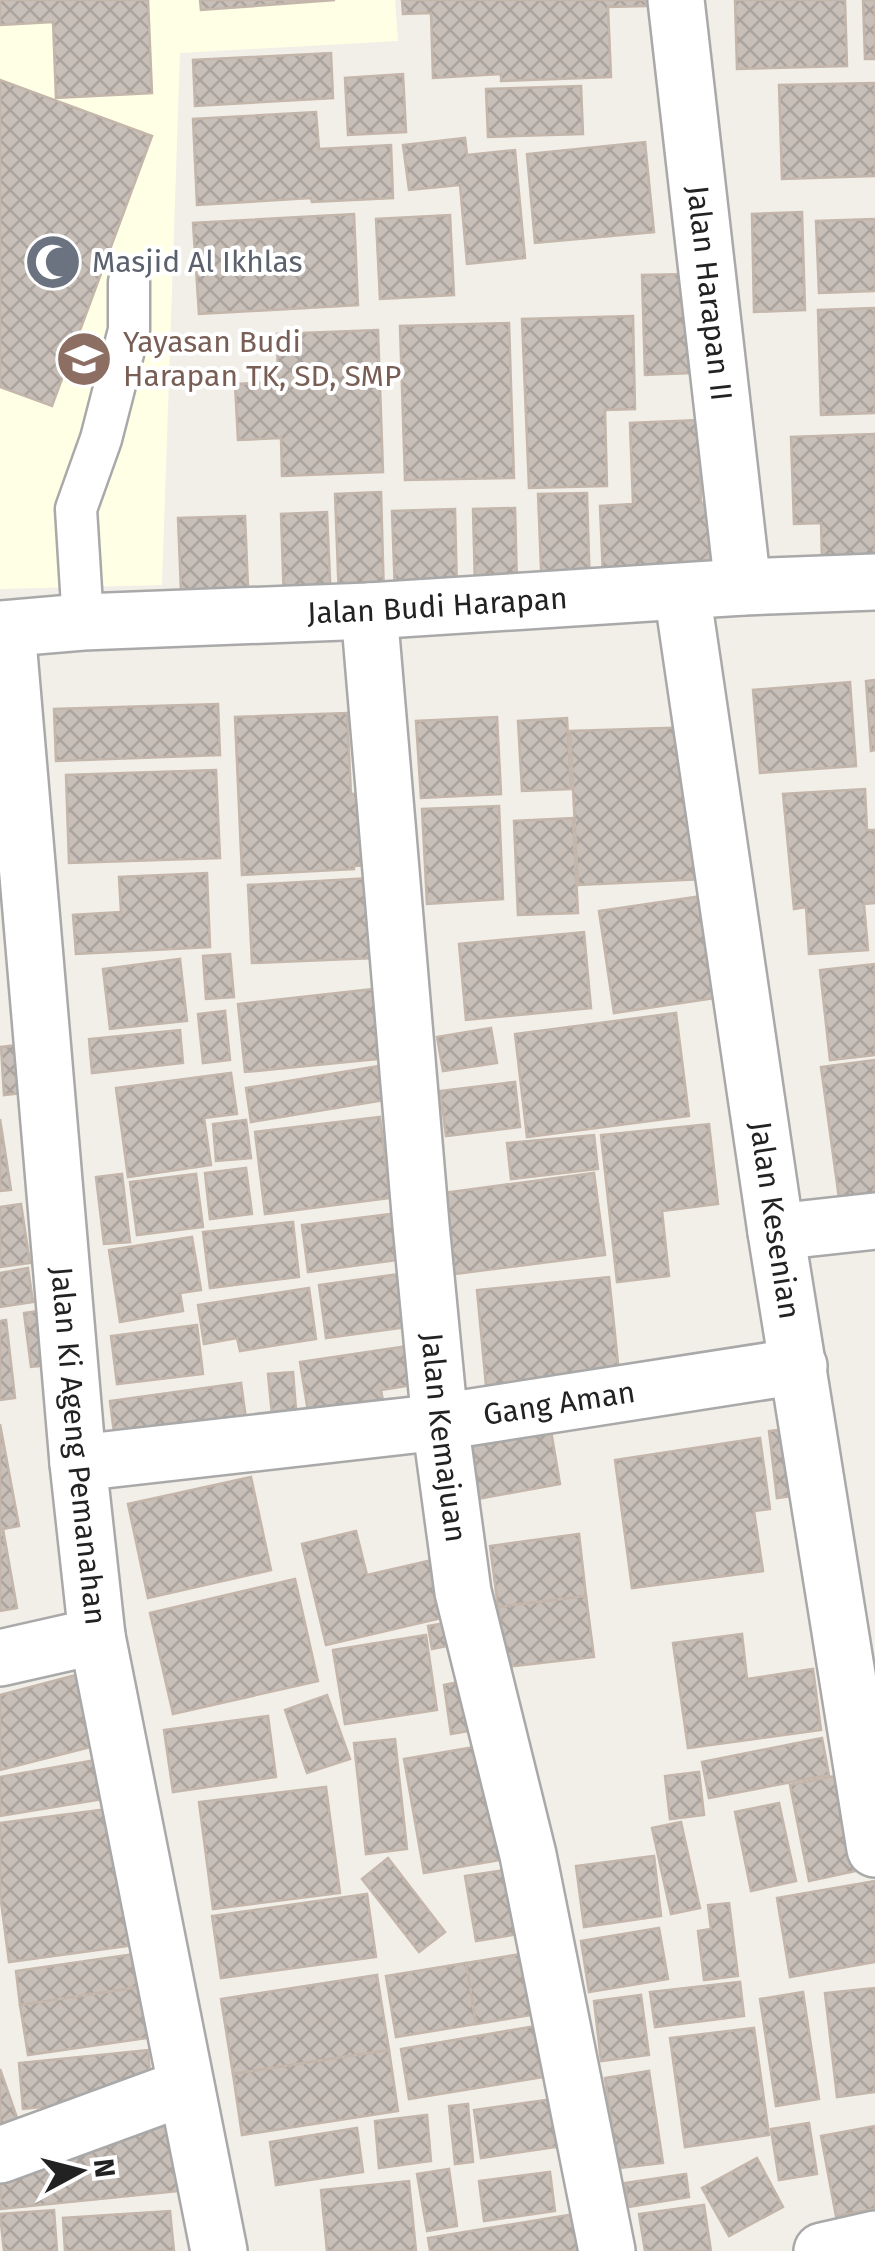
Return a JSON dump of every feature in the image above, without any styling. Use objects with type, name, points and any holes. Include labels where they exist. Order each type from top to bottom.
[{"type":"street","name":"Jalan Harapan II","points":[[676,0],[743,586]]},
{"type":"street","name":"Jalan Budi Harapan","points":[[4,629],[83,622],[369,611],[743,586],[875,582]]},
{"type":"street","name":"Jalan Kesenian","points":[[682,592],[776,1232],[875,1849]]},
{"type":"street","name":"Jalan Kemajuan","points":[[369,611],[440,1422],[464,1592],[528,1856],[607,2251]]},
{"type":"street","name":"Jalan Ki Ageng Pemanahan","points":[[4,629],[78,1463],[97,1636],[219,2251]]},
{"type":"street","points":[[776,1232],[875,1221]]},
{"type":"street","name":"Gang Aman","points":[[78,1463],[440,1422],[799,1366]]},
{"type":"street","points":[[0,1658],[97,1636]]},
{"type":"street","points":[[0,2155],[186,2087]]},
{"type":"street","points":[[822,2251],[875,2239]]},
{"type":"lane","points":[[83,622],[76,509],[101,438],[128,330],[129,282]]},
{"type":"shaded area","name":"Yayasan Budi Harapan TK, SD, SMP","points":[[0,0],[395,0],[398,41],[180,53],[162,585],[0,589]]},
{"type":"building","points":[[0,0],[148,0],[152,93],[56,98],[53,22],[0,25]]},
{"type":"building","points":[[200,0],[335,0],[201,10]]},
{"type":"building","points":[[402,0],[646,0],[646,6],[608,7],[611,77],[501,81],[501,74],[433,78],[431,13],[403,14]]},
{"type":"building","points":[[735,0],[845,0],[847,66],[737,69]]},
{"type":"building","points":[[863,0],[875,0],[875,59],[865,59]]},
{"type":"building","points":[[331,53],[333,98],[195,106],[193,60]]},
{"type":"building","points":[[403,74],[406,132],[348,135],[345,78]]},
{"type":"building","name":"Masjid Al Ikhlas","points":[[0,80],[152,136],[52,406],[0,387]]},
{"type":"building","points":[[875,83],[875,176],[782,179],[779,85]]},
{"type":"building","points":[[581,86],[583,134],[488,137],[486,89]]},
{"type":"building","points":[[316,112],[319,149],[391,145],[393,198],[197,205],[193,119]]},
{"type":"building","points":[[465,138],[467,155],[515,150],[525,258],[467,264],[460,185],[409,190],[403,145]]},
{"type":"building","points":[[645,142],[654,232],[535,243],[527,154]]},
{"type":"building","points":[[802,212],[805,310],[754,312],[752,214]]},
{"type":"building","points":[[354,214],[358,305],[199,314],[193,223]]},
{"type":"building","points":[[450,215],[454,295],[380,299],[376,219]]},
{"type":"building","points":[[875,219],[875,291],[819,293],[816,221]]},
{"type":"building","points":[[689,274],[691,373],[645,375],[642,275]]},
{"type":"building","points":[[875,308],[875,413],[821,415],[818,310]]},
{"type":"building","points":[[633,316],[635,409],[605,410],[607,486],[529,488],[522,319]]},
{"type":"building","points":[[509,323],[514,478],[405,480],[400,326]]},
{"type":"building","points":[[378,330],[383,472],[282,476],[281,438],[238,440],[235,384],[278,382],[277,334]]},
{"type":"building","points":[[699,420],[701,503],[712,502],[714,574],[603,577],[600,506],[633,504],[630,423]]},
{"type":"building","points":[[875,434],[875,560],[822,561],[821,523],[794,524],[791,437]]},
{"type":"building","points":[[381,492],[384,597],[339,599],[335,494]]},
{"type":"building","points":[[587,493],[590,591],[542,592],[538,494]]},
{"type":"building","points":[[515,508],[517,585],[475,587],[473,509]]},
{"type":"building","points":[[455,509],[457,593],[395,594],[392,511]]},
{"type":"building","points":[[327,512],[331,602],[284,603],[281,514]]},
{"type":"building","points":[[245,516],[248,587],[181,591],[178,518]]},
{"type":"building","points":[[875,680],[875,750],[871,751],[866,681]]},
{"type":"building","points":[[850,682],[856,766],[760,773],[753,690]]},
{"type":"building","points":[[218,704],[220,755],[56,761],[54,709]]},
{"type":"building","points":[[347,713],[351,794],[369,793],[372,865],[242,875],[235,717]]},
{"type":"building","points":[[497,717],[501,794],[421,798],[416,721]]},
{"type":"building","points":[[567,718],[571,789],[522,791],[518,721]]},
{"type":"building","points":[[696,727],[703,879],[578,885],[570,731]]},
{"type":"building","points":[[216,770],[220,858],[69,863],[66,775]]},
{"type":"building","points":[[865,789],[867,830],[875,830],[875,903],[864,904],[868,950],[809,954],[806,907],[794,909],[783,794]]},
{"type":"building","points":[[499,806],[503,899],[427,904],[422,809]]},
{"type":"building","points":[[573,818],[578,913],[518,915],[514,821]]},
{"type":"building","points":[[207,873],[210,947],[76,954],[73,915],[121,912],[119,877]]},
{"type":"building","points":[[370,878],[374,958],[252,963],[248,885]]},
{"type":"building","points":[[709,895],[722,997],[614,1013],[599,911]]},
{"type":"building","points":[[584,932],[591,1008],[466,1020],[459,944]]},
{"type":"building","points":[[230,954],[234,997],[206,999],[203,956]]},
{"type":"building","points":[[180,959],[187,1021],[110,1029],[103,969]]},
{"type":"building","points":[[875,964],[875,1055],[830,1060],[820,970]]},
{"type":"building","points":[[392,987],[399,1057],[245,1072],[238,1004]]},
{"type":"building","points":[[225,1011],[230,1060],[203,1063],[198,1014]]},
{"type":"building","points":[[676,1013],[689,1116],[527,1137],[515,1034]]},
{"type":"building","points":[[491,1028],[497,1063],[443,1071],[437,1037]]},
{"type":"building","points":[[180,1030],[183,1063],[92,1073],[89,1039]]},
{"type":"building","points":[[35,1043],[40,1091],[4,1095],[1,1047]]},
{"type":"building","points":[[875,1060],[875,1215],[842,1220],[821,1067]]},
{"type":"building","points":[[391,1064],[397,1098],[251,1122],[246,1088]]},
{"type":"building","points":[[231,1073],[237,1114],[204,1118],[211,1165],[128,1177],[116,1088]]},
{"type":"building","points":[[515,1082],[520,1127],[446,1136],[440,1091]]},
{"type":"building","points":[[380,1117],[390,1198],[265,1214],[255,1132]]},
{"type":"building","points":[[0,1119],[11,1190],[0,1191]]},
{"type":"building","points":[[246,1120],[251,1158],[216,1161],[213,1124]]},
{"type":"building","points":[[709,1124],[718,1204],[662,1211],[669,1276],[617,1282],[601,1135]]},
{"type":"building","points":[[594,1135],[598,1169],[511,1179],[507,1143]]},
{"type":"building","points":[[246,1168],[252,1214],[210,1219],[205,1173]]},
{"type":"building","points":[[594,1173],[605,1255],[454,1274],[443,1193]]},
{"type":"building","points":[[122,1174],[130,1242],[104,1244],[96,1177]]},
{"type":"building","points":[[196,1174],[203,1227],[137,1235],[130,1182]]},
{"type":"building","points":[[21,1204],[30,1263],[0,1267],[0,1207]]},
{"type":"building","points":[[399,1213],[405,1259],[308,1272],[302,1225]]},
{"type":"building","points":[[293,1222],[299,1277],[210,1288],[203,1232]]},
{"type":"building","points":[[192,1237],[201,1290],[180,1293],[183,1311],[120,1322],[109,1250]]},
{"type":"building","points":[[28,1268],[33,1302],[0,1307],[0,1273]]},
{"type":"building","points":[[407,1273],[415,1326],[326,1338],[319,1285]]},
{"type":"building","points":[[609,1277],[619,1373],[486,1386],[477,1290]]},
{"type":"building","points":[[309,1288],[316,1339],[240,1351],[237,1338],[204,1344],[198,1305]]},
{"type":"building","points":[[52,1309],[59,1364],[31,1367],[24,1313]]},
{"type":"building","points":[[6,1320],[15,1398],[0,1400],[0,1321]]},
{"type":"building","points":[[197,1325],[203,1374],[117,1384],[111,1336]]},
{"type":"building","points":[[408,1346],[413,1385],[381,1390],[385,1412],[310,1424],[300,1362]]},
{"type":"building","points":[[293,1372],[298,1434],[274,1436],[268,1374]]},
{"type":"building","points":[[241,1383],[249,1440],[117,1457],[110,1401]]},
{"type":"building","points":[[549,1419],[560,1484],[472,1500],[461,1434]]},
{"type":"building","points":[[0,1424],[19,1526],[3,1529],[17,1608],[0,1611]]},
{"type":"building","points":[[805,1427],[813,1493],[777,1498],[769,1431]]},
{"type":"building","points":[[760,1438],[770,1509],[754,1511],[763,1571],[632,1588],[615,1460]]},
{"type":"building","points":[[251,1477],[271,1570],[148,1598],[128,1504]]},
{"type":"building","points":[[356,1531],[367,1575],[441,1558],[454,1615],[326,1645],[302,1544]]},
{"type":"building","points":[[579,1534],[586,1596],[498,1607],[490,1546]]},
{"type":"building","points":[[295,1579],[318,1681],[173,1714],[150,1613]]},
{"type":"building","points":[[586,1596],[594,1657],[506,1667],[498,1607]]},
{"type":"building","points":[[462,1620],[466,1642],[432,1649],[428,1626]]},
{"type":"building","points":[[742,1634],[747,1679],[813,1669],[821,1730],[688,1748],[673,1643]]},
{"type":"building","points":[[426,1635],[437,1710],[345,1724],[333,1650]]},
{"type":"building","points":[[87,1672],[106,1743],[0,1770],[0,1695]]},
{"type":"building","points":[[483,1677],[491,1727],[451,1734],[444,1685]]},
{"type":"building","points":[[327,1695],[350,1759],[307,1773],[285,1710]]},
{"type":"building","points":[[268,1716],[276,1777],[173,1792],[164,1730]]},
{"type":"building","points":[[822,1738],[829,1775],[709,1798],[702,1762]]},
{"type":"building","points":[[395,1739],[407,1849],[366,1854],[354,1743]]},
{"type":"building","points":[[498,1743],[517,1857],[424,1873],[404,1759]]},
{"type":"building","points":[[107,1758],[115,1797],[0,1816],[0,1777]]},
{"type":"building","points":[[699,1772],[704,1815],[670,1819],[665,1776]]},
{"type":"building","points":[[840,1775],[860,1870],[809,1881],[790,1785]]},
{"type":"building","points":[[326,1787],[340,1893],[213,1909],[199,1802]]},
{"type":"building","points":[[779,1803],[796,1881],[751,1891],[735,1812]]},
{"type":"building","points":[[116,1808],[135,1945],[9,1962],[0,1894],[0,1823]]},
{"type":"building","points":[[681,1822],[700,1908],[671,1914],[652,1828]]},
{"type":"building","points":[[654,1856],[661,1916],[584,1927],[576,1866]]},
{"type":"building","points":[[388,1858],[445,1932],[419,1952],[362,1879]]},
{"type":"building","points":[[526,1867],[537,1931],[476,1941],[465,1876]]},
{"type":"building","points":[[875,1881],[875,1962],[790,1977],[777,1898]]},
{"type":"building","points":[[367,1894],[376,1957],[221,1978],[212,1916]]},
{"type":"building","points":[[729,1903],[738,1976],[704,1980],[698,1931],[711,1929],[708,1905]]},
{"type":"building","points":[[659,1928],[668,1979],[589,1992],[581,1941]]},
{"type":"building","points":[[142,1953],[146,1986],[20,2005],[16,1971]]},
{"type":"building","points":[[527,1953],[537,2014],[476,2024],[466,1963]]},
{"type":"building","points":[[466,1963],[476,2024],[396,2037],[386,1976]]},
{"type":"building","points":[[377,1975],[389,2050],[233,2074],[221,1999]]},
{"type":"building","points":[[740,1982],[744,2016],[655,2027],[650,1992]]},
{"type":"building","points":[[146,1986],[154,2037],[28,2055],[20,2005]]},
{"type":"building","points":[[875,1988],[875,2092],[837,2097],[825,1993]]},
{"type":"building","points":[[803,1992],[819,2099],[776,2106],[760,1999]]},
{"type":"building","points":[[641,1995],[649,2055],[601,2061],[594,2001]]},
{"type":"building","points":[[559,2022],[568,2073],[409,2099],[401,2049]]},
{"type":"building","points":[[754,2028],[769,2135],[685,2147],[670,2038]]},
{"type":"building","points":[[148,2050],[152,2096],[23,2109],[19,2063]]},
{"type":"building","points":[[389,2050],[398,2111],[242,2135],[233,2074]]},
{"type":"building","points":[[0,2069],[22,2132],[0,2139]]},
{"type":"building","points":[[649,2071],[663,2163],[618,2168],[605,2078]]},
{"type":"building","points":[[576,2096],[583,2143],[481,2158],[474,2110]]},
{"type":"building","points":[[468,2104],[473,2162],[455,2164],[449,2106]]},
{"type":"building","points":[[170,2112],[189,2190],[1,2209],[0,2175]]},
{"type":"building","points":[[427,2115],[431,2161],[379,2168],[375,2121]]},
{"type":"building","points":[[809,2123],[817,2174],[779,2180],[771,2129]]},
{"type":"building","points":[[875,2126],[875,2209],[836,2216],[821,2136]]},
{"type":"building","points":[[357,2128],[363,2172],[276,2185],[270,2142]]},
{"type":"building","points":[[757,2158],[783,2207],[729,2236],[702,2188]]},
{"type":"building","points":[[449,2169],[457,2226],[427,2231],[417,2174]]},
{"type":"building","points":[[550,2172],[555,2211],[484,2221],[479,2181]]},
{"type":"building","points":[[686,2174],[689,2197],[628,2207],[625,2183]]},
{"type":"building","points":[[409,2181],[416,2251],[327,2251],[321,2190]]},
{"type":"building","points":[[704,2205],[711,2251],[645,2251],[639,2214]]},
{"type":"building","points":[[54,2210],[57,2251],[4,2251],[0,2214]]},
{"type":"building","points":[[170,2211],[174,2251],[65,2251],[63,2218]]},
{"type":"building","points":[[587,2212],[594,2251],[430,2251],[428,2238]]},
{"type":"place","name":"Masjid Al Ikhlas","points":[[53,262]]},
{"type":"place","name":"Yayasan Budi Harapan TK, SD, SMP","points":[[84,359]]}]
